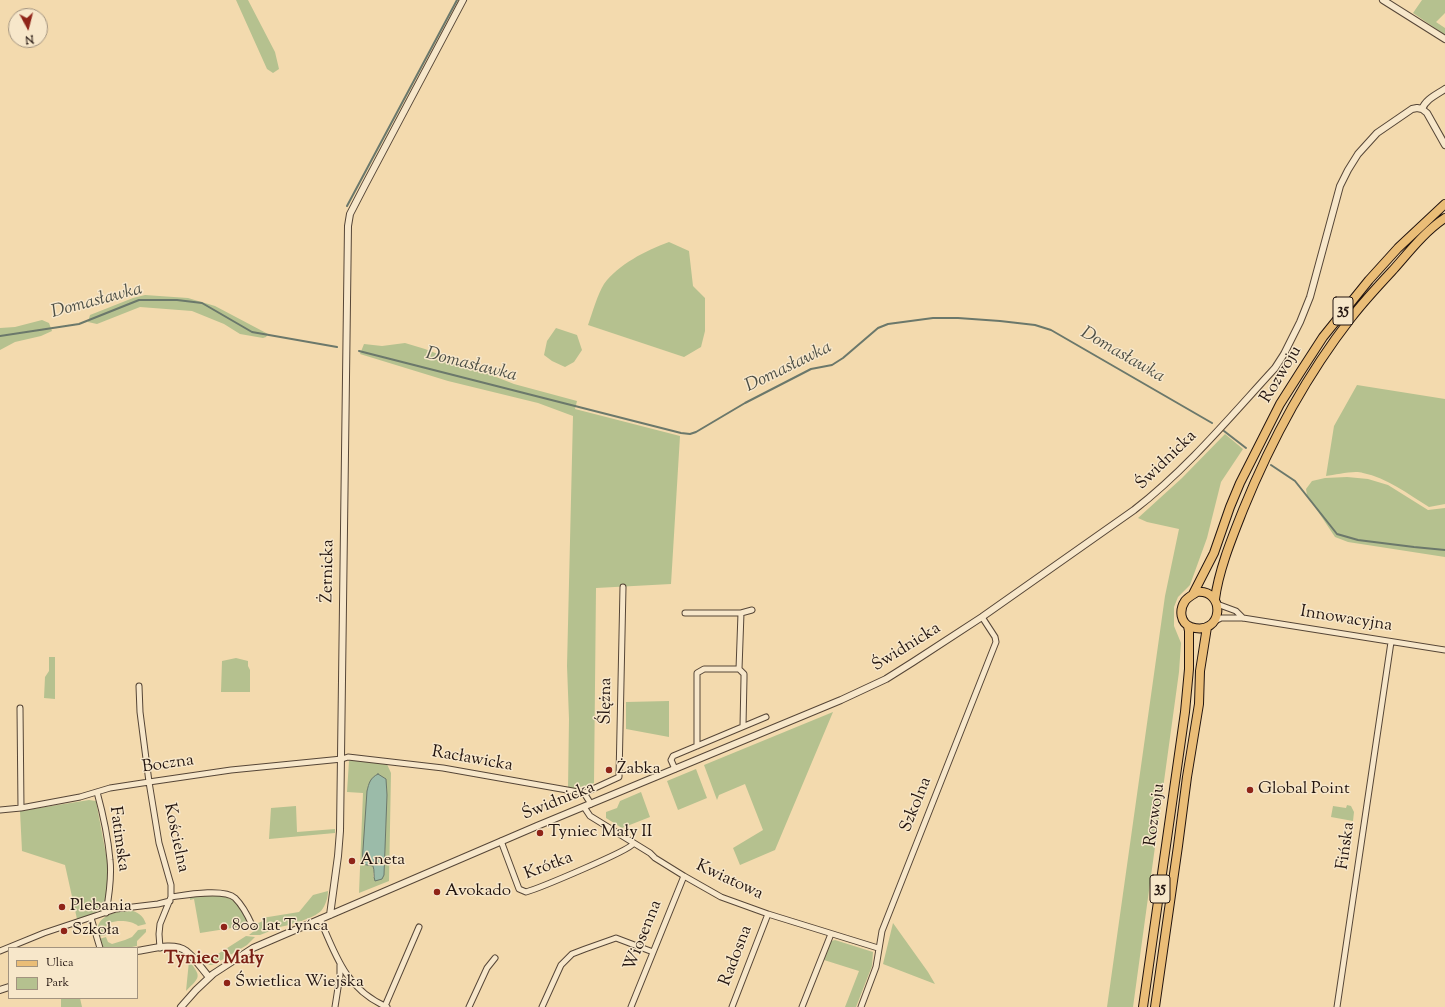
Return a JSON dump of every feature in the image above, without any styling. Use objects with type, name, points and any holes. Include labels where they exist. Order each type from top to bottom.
[{"type":"main road","name":"Rozwoju","points":[[1193,594],[1214,553],[1240,483],[1277,411],[1301,371],[1323,337],[1365,285],[1398,248],[1445,204]]},
{"type":"main road","name":"Rozwoju","points":[[1216,602],[1219,581],[1230,544],[1252,487],[1274,440],[1303,386],[1321,359],[1366,299],[1432,228],[1445,218]]},
{"type":"main road","points":[[1193,594],[1197,592],[1203,593],[1216,602]]},
{"type":"main road","name":"35","points":[[1188,626],[1184,622],[1181,610],[1186,600],[1193,594]]},
{"type":"main road","name":"35","points":[[1210,624],[1218,613],[1216,602]]},
{"type":"main road","name":"Rozwoju","points":[[1155,1007],[1187,777],[1199,704],[1200,671],[1210,624]]},
{"type":"main road","points":[[1188,626],[1200,628],[1210,624]]},
{"type":"main road","name":"Rozwoju","points":[[1143,1007],[1185,712],[1189,669],[1188,626]]},
{"type":"street","name":"Żernicka","points":[[330,915],[338,856],[342,760],[348,226],[350,214],[362,190],[463,0]]},
{"type":"street","points":[[1383,0],[1445,39]]},
{"type":"street","points":[[1444,142],[1427,113],[1422,109],[1424,104],[1429,99],[1445,89]]},
{"type":"street","name":"Świdnicka","points":[[181,1007],[209,977],[253,948],[591,804],[841,700],[886,679],[982,617],[1134,510],[1155,494],[1187,464],[1275,368],[1284,354],[1303,316],[1310,297],[1340,186],[1348,170],[1358,154],[1377,133],[1412,109],[1422,109]]},
{"type":"street","name":"Ślężna","points":[[584,793],[619,777],[623,587]]},
{"type":"street","name":"Innowacyjna","points":[[1216,602],[1236,611],[1244,618]]},
{"type":"street","points":[[685,613],[741,613],[752,610]]},
{"type":"street","points":[[739,669],[741,613]]},
{"type":"street","name":"Szkolna","points":[[861,1007],[876,967],[878,948],[884,925],[996,642],[995,637],[982,617]]},
{"type":"street","name":"Innowacyjna","points":[[1210,624],[1221,618],[1244,618],[1445,650]]},
{"type":"street","name":"Fińska","points":[[1337,1007],[1392,642]]},
{"type":"street","points":[[696,746],[697,674],[704,669],[739,669],[744,674],[743,726]]},
{"type":"street","name":"Kościelna","points":[[139,686],[140,712],[149,782],[159,843],[171,885],[170,899],[160,924],[160,948]]},
{"type":"street","points":[[20,708],[21,808]]},
{"type":"street","points":[[675,769],[672,760],[673,756],[766,717]]},
{"type":"street","name":"Racławicka","points":[[342,760],[348,757],[363,758],[443,768],[584,793]]},
{"type":"street","name":"Boczna","points":[[0,810],[21,808],[80,797],[110,788],[231,770],[342,760]]},
{"type":"street","name":"Fatimska","points":[[97,792],[110,860],[110,890],[106,913]]},
{"type":"street","points":[[584,793],[591,804]]},
{"type":"street","name":"Kwiatowa","points":[[584,807],[590,816],[684,876],[721,897],[768,914],[878,948]]},
{"type":"street","name":"Krótka","points":[[501,842],[519,889],[526,892],[612,856],[631,847],[633,844]]},
{"type":"street","name":"Wiosenna","points":[[630,1007],[684,876]]},
{"type":"street","points":[[10,947],[44,933],[116,909],[158,904],[170,899],[208,893],[234,897],[241,905],[252,925]]},
{"type":"street","name":"Radosna","points":[[732,1007],[768,914]]},
{"type":"street","points":[[91,918],[100,947]]},
{"type":"street","points":[[320,919],[340,964],[351,980],[363,993],[386,1006],[419,927]]},
{"type":"street","points":[[802,1007],[831,934]]},
{"type":"street","points":[[542,1007],[561,965],[572,954],[616,938],[653,952]]},
{"type":"street","points":[[138,951],[176,947],[186,951],[209,977]]},
{"type":"street","points":[[469,1007],[487,968],[495,958]]},
{"type":"street","points":[[335,1007],[340,975],[340,964]]},
{"type":"green space","points":[[236,0],[248,0],[275,52],[279,69],[273,73],[267,69]]},
{"type":"green space","points":[[1422,0],[1445,0],[1445,13],[1436,22],[1445,28],[1445,35],[1413,13]]},
{"type":"green space","points":[[669,242],[689,251],[693,286],[705,298],[705,331],[701,347],[684,357],[588,325],[604,284],[610,277],[633,259]]},
{"type":"green space","points":[[145,295],[188,298],[215,306],[268,334],[263,338],[240,334],[224,324],[192,311],[140,307],[97,324],[88,322],[90,315],[133,298]]},
{"type":"green space","points":[[42,320],[49,323],[52,331],[41,336],[15,342],[0,350],[0,328],[15,327]]},
{"type":"green space","points":[[556,328],[577,335],[582,350],[574,362],[565,367],[552,361],[544,355],[547,341]]},
{"type":"green space","points":[[405,343],[425,349],[514,384],[577,401],[575,409],[680,436],[671,584],[596,588],[594,783],[578,790],[568,789],[569,719],[567,666],[573,416],[538,403],[448,381],[360,354],[364,344],[382,346]]},
{"type":"green space","points":[[1357,385],[1445,399],[1445,504],[1429,507],[1389,483],[1372,475],[1359,472],[1350,472],[1326,476],[1334,426]]},
{"type":"green space","points":[[1225,434],[1243,449],[1221,482],[1207,538],[1190,585],[1178,597],[1174,607],[1174,626],[1181,643],[1179,672],[1133,1007],[1107,1007],[1165,596],[1179,529],[1147,522],[1138,518],[1182,478]]},
{"type":"green space","points":[[1347,477],[1368,479],[1388,485],[1428,510],[1445,508],[1445,557],[1348,542],[1335,537],[1307,495],[1306,489],[1312,481],[1325,478]]},
{"type":"green space","points":[[49,657],[55,657],[55,699],[44,698],[45,677],[49,671]]},
{"type":"green space","points":[[236,658],[248,661],[250,670],[250,692],[221,692],[222,661]]},
{"type":"green space","points":[[669,701],[669,737],[626,729],[626,702]]},
{"type":"green space","points":[[833,712],[775,850],[740,865],[733,848],[763,830],[745,784],[719,795],[717,800],[704,765]]},
{"type":"green space","points":[[349,761],[386,762],[391,773],[389,881],[359,893],[363,793],[347,792]],"holes":[[[387,784],[384,875],[373,877],[373,866],[368,864]]]},
{"type":"green space","points":[[696,769],[707,798],[678,810],[667,781]]},
{"type":"green space","points":[[641,792],[650,817],[622,828],[606,818],[606,812],[617,808],[620,801]]},
{"type":"green space","points":[[89,800],[96,801],[107,860],[107,889],[103,911],[77,919],[65,865],[22,851],[20,811]]},
{"type":"green space","points":[[1347,805],[1351,806],[1354,812],[1353,821],[1331,817],[1333,806],[1346,808]]},
{"type":"green space","points":[[296,806],[297,832],[335,829],[335,833],[269,839],[271,808]]},
{"type":"green space","points":[[328,891],[325,904],[318,914],[290,925],[280,927],[279,925],[275,927],[275,929],[260,935],[249,935],[254,931],[256,924],[263,921],[262,918],[299,912],[313,895]]},
{"type":"green space","points":[[190,896],[222,896],[236,902],[249,922],[238,927],[200,933],[194,899],[190,900]]},
{"type":"green space","points":[[129,910],[140,914],[146,924],[138,926],[131,922],[125,921],[110,923],[105,929],[106,935],[98,937],[97,930],[99,924],[106,916]]},
{"type":"green space","points":[[893,923],[928,972],[935,984],[883,964]]},
{"type":"green space","points":[[146,929],[146,932],[137,941],[137,946],[103,947],[99,939],[106,937],[108,942],[112,944],[132,937],[138,930]]},
{"type":"green space","points":[[246,936],[255,937],[247,945],[215,964],[207,964],[201,958],[203,957],[210,959]]},
{"type":"green space","points":[[835,940],[873,952],[872,966],[856,1007],[845,1007],[859,971],[824,960],[831,941]]},
{"type":"green space","points":[[189,961],[196,970],[198,977],[186,991]]},
{"type":"green space","points":[[61,999],[80,999],[82,1007],[61,1007]]},
{"type":"shaded area","points":[[378,774],[386,779],[387,795],[384,875],[382,879],[375,881],[373,866],[362,864],[367,791],[370,781]]},
{"type":"waterway","points":[[347,206],[457,0]]},
{"type":"waterway","name":"Domasławka","points":[[0,336],[79,324],[139,300],[177,300],[202,303],[252,332],[337,347]]},
{"type":"waterway","name":"Domasławka","points":[[359,351],[681,433],[690,434],[696,432],[745,403],[811,369],[832,365],[843,358],[878,328],[888,324],[933,318],[1000,321],[1035,325],[1051,330],[1212,423]]},
{"type":"waterway","name":"Domasławka","points":[[1224,431],[1246,448]]},
{"type":"waterway","name":"Domasławka","points":[[1271,465],[1295,481],[1337,534],[1358,540],[1445,550]]},
{"type":"place","name":"Żabka","points":[[609,770]]},
{"type":"place","name":"Global Point","points":[[1250,790]]},
{"type":"place","name":"Tyniec Mały II","points":[[540,833]]},
{"type":"place","name":"Aneta","points":[[352,861]]},
{"type":"place","name":"Avokado","points":[[437,892]]},
{"type":"place","name":"Plebania","points":[[62,907]]},
{"type":"place","name":"800 lat Tyńca","points":[[224,927]]},
{"type":"place","name":"Szkoła","points":[[64,931]]},
{"type":"place","name":"Świetlica Wiejska","points":[[227,983]]},
{"type":"district","name":"Tyniec Mały","points":[[214,960]]}]
